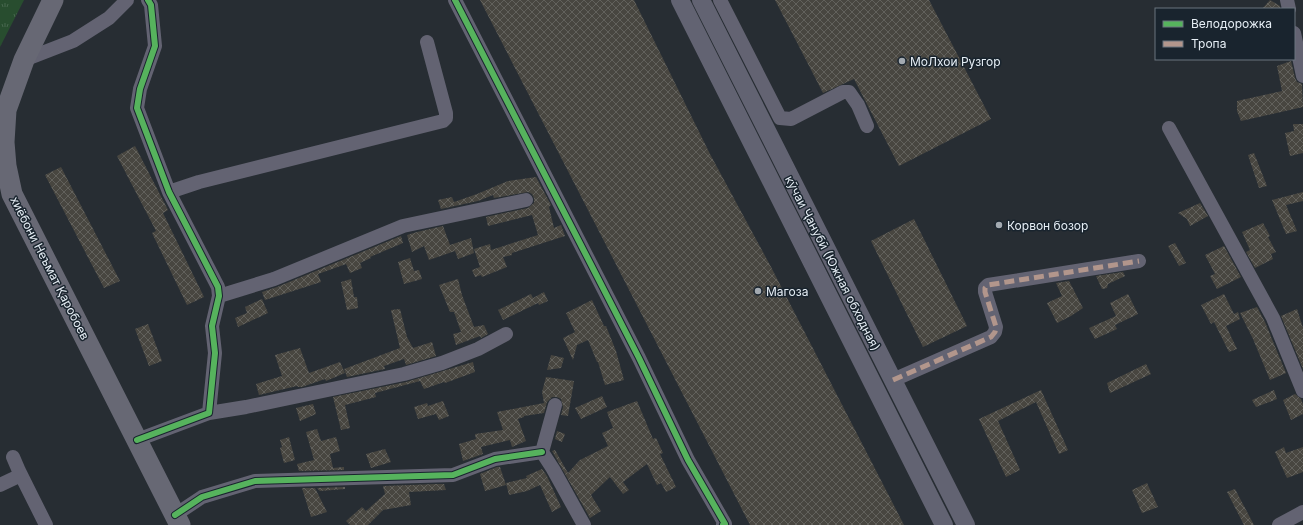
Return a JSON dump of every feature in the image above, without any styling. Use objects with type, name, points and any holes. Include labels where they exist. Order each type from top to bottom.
[{"type":"highway","name":"хиёбони Неъмат Қаробоев","points":[[53,0],[24,60],[6,110],[4,142],[6,193],[137,440],[177,520]]},
{"type":"main road","name":"кӯчаи Ҷанубӣ (Южная обходная)","points":[[680,0],[944,525]]},
{"type":"main road","name":"кӯчаи Ҷанубӣ (Южная обходная)","points":[[701,0],[966,525]]},
{"type":"street","points":[[24,60],[73,41],[109,18],[127,0]]},
{"type":"street","points":[[148,0],[150,5],[155,46],[140,89],[137,108],[169,192],[218,287],[219,296],[212,326],[215,353],[209,413]]},
{"type":"street","points":[[455,0],[639,358],[688,460],[724,525]]},
{"type":"street","points":[[720,0],[780,118],[790,119],[843,92],[849,92],[858,105],[867,126]]},
{"type":"street","points":[[1295,38],[1303,76]]},
{"type":"street","points":[[169,192],[199,182],[443,121],[446,118],[446,113],[427,42]]},
{"type":"street","points":[[1169,128],[1273,318],[1303,391]]},
{"type":"street","points":[[219,296],[274,278],[403,226],[526,200]]},
{"type":"street","points":[[893,380],[991,337],[996,332],[996,327],[984,292],[988,285],[1138,261]]},
{"type":"street","points":[[137,440],[209,413],[246,408],[404,374],[442,362],[478,348],[506,334]]},
{"type":"street","points":[[555,405],[542,452],[584,525]]},
{"type":"street","points":[[177,520],[202,497],[255,481],[453,475],[495,459],[542,452]]},
{"type":"street","points":[[13,457],[46,525]]},
{"type":"street","points":[[0,484],[21,475]]},
{"type":"street","points":[[1279,525],[1303,512]]},
{"type":"green space","points":[[0,0],[24,0],[0,47]]},
{"type":"building","points":[[480,0],[634,0],[710,154],[770,265],[904,525],[750,525]]},
{"type":"building","points":[[775,0],[929,0],[991,119],[899,166],[854,79],[823,93]]},
{"type":"building","points":[[1270,0],[1280,6],[1280,8],[1263,8]]},
{"type":"building","points":[[1291,61],[1295,78],[1297,82],[1302,84],[1303,107],[1241,121],[1237,111],[1237,101],[1282,91],[1277,66]]},
{"type":"building","points":[[1293,124],[1303,124],[1303,153],[1290,156],[1285,133],[1294,131]]},
{"type":"building","points":[[135,146],[168,210],[163,213],[204,297],[187,305],[152,233],[156,231],[117,156]]},
{"type":"building","points":[[1254,153],[1267,186],[1259,188],[1248,155]]},
{"type":"building","points":[[61,167],[120,281],[104,288],[45,175]]},
{"type":"building","points":[[536,177],[551,205],[549,207],[554,228],[561,225],[565,236],[503,257],[507,267],[482,277],[481,275],[475,277],[472,270],[480,267],[474,249],[490,244],[491,250],[538,235],[532,215],[488,226],[486,217],[528,208],[534,203],[534,198],[532,194],[528,192],[494,198],[493,195],[478,201],[441,209],[438,200],[452,197],[454,202],[508,181]]},
{"type":"building","points":[[1303,192],[1303,201],[1286,205],[1297,231],[1286,234],[1272,200]]},
{"type":"building","points":[[1200,203],[1208,216],[1190,226],[1187,219],[1178,213]]},
{"type":"building","points":[[914,219],[967,326],[923,347],[871,241]]},
{"type":"building","points":[[1263,223],[1276,252],[1271,254],[1273,259],[1255,268],[1246,252],[1250,250],[1242,232]]},
{"type":"building","points":[[443,226],[450,245],[471,238],[474,253],[458,259],[455,251],[429,260],[424,246],[412,252],[407,235]]},
{"type":"building","points":[[401,236],[403,243],[370,257],[371,258],[360,263],[362,268],[350,273],[346,264],[318,274],[321,282],[265,300],[262,292]]},
{"type":"building","points":[[1175,243],[1186,263],[1179,266],[1168,246]]},
{"type":"building","points":[[1224,246],[1241,277],[1217,289],[1210,276],[1215,274],[1205,255]]},
{"type":"building","points":[[410,258],[414,271],[419,270],[422,279],[404,284],[398,262]]},
{"type":"building","points":[[1123,272],[1125,276],[1108,284],[1107,288],[1102,289],[1096,276]]},
{"type":"building","points":[[351,279],[354,297],[357,297],[358,308],[347,310],[341,282]]},
{"type":"building","points":[[458,279],[462,295],[474,327],[484,325],[488,334],[481,338],[480,336],[456,345],[453,334],[461,332],[454,312],[450,312],[439,285]]},
{"type":"building","points":[[1069,281],[1083,308],[1057,323],[1047,303],[1062,296],[1056,283]]},
{"type":"building","points":[[544,292],[548,301],[539,305],[538,303],[503,320],[498,310],[531,294],[533,298]]},
{"type":"building","points":[[1128,294],[1138,314],[1115,325],[1117,329],[1095,339],[1089,328],[1116,316],[1110,303]]},
{"type":"building","points":[[1224,294],[1234,314],[1238,312],[1240,319],[1226,326],[1237,349],[1229,352],[1214,322],[1211,324],[1201,305]]},
{"type":"building","points":[[262,299],[268,313],[238,327],[235,318],[247,313],[245,307]]},
{"type":"building","points":[[592,300],[604,326],[606,326],[616,351],[624,380],[605,385],[598,362],[588,340],[577,345],[573,360],[563,338],[575,332],[566,313]]},
{"type":"building","points":[[1257,307],[1265,322],[1286,373],[1270,380],[1253,339],[1240,313]]},
{"type":"building","points":[[400,309],[407,337],[413,348],[432,342],[436,356],[406,365],[404,359],[384,366],[385,369],[347,377],[344,369],[400,348],[391,310]]},
{"type":"building","points":[[1297,309],[1303,328],[1303,369],[1281,316]]},
{"type":"building","points":[[148,324],[162,361],[149,366],[135,329]]},
{"type":"building","points":[[300,348],[309,373],[340,362],[345,373],[326,381],[325,379],[302,387],[297,386],[259,395],[256,384],[282,376],[275,355]]},
{"type":"building","points":[[551,355],[564,358],[561,368],[547,370]]},
{"type":"building","points":[[473,362],[475,372],[445,383],[444,382],[424,389],[420,381],[375,393],[376,397],[345,405],[350,428],[341,430],[333,397],[406,382]]},
{"type":"building","points":[[1146,364],[1151,374],[1110,393],[1107,383]]},
{"type":"building","points":[[546,377],[574,381],[568,416],[561,415],[563,407],[561,399],[552,397],[547,402],[544,413],[524,416],[518,419],[526,441],[512,447],[510,440],[481,447],[483,454],[463,461],[459,444],[476,439],[475,434],[503,430],[497,412],[544,403],[542,392]]},
{"type":"building","points":[[1041,390],[1068,450],[1059,454],[1036,402],[998,421],[1020,470],[1006,477],[979,419]]},
{"type":"building","points":[[1274,390],[1277,399],[1256,407],[1252,400]]},
{"type":"building","points":[[1295,394],[1301,399],[1303,404],[1303,414],[1291,420],[1283,400]]},
{"type":"building","points":[[602,396],[607,407],[581,419],[575,408]]},
{"type":"building","points":[[443,401],[449,416],[439,420],[436,414],[418,419],[414,407],[427,403],[428,406]]},
{"type":"building","points":[[637,401],[653,439],[656,438],[663,453],[660,454],[676,487],[666,492],[661,483],[657,485],[647,464],[623,482],[629,490],[623,494],[610,477],[591,495],[601,511],[590,518],[552,451],[555,450],[568,473],[580,460],[608,446],[602,433],[613,428],[607,412]]},
{"type":"building","points":[[313,404],[316,414],[300,421],[296,408]]},
{"type":"building","points":[[317,429],[321,441],[336,437],[340,451],[330,454],[333,468],[344,467],[344,470],[299,471],[297,464],[314,460],[306,432]]},
{"type":"building","points":[[557,431],[565,434],[562,442],[555,439]]},
{"type":"building","points":[[289,437],[295,460],[284,463],[280,448],[282,447],[280,440]]},
{"type":"building","points":[[1284,447],[1286,453],[1303,447],[1303,472],[1287,478],[1275,452]]},
{"type":"building","points":[[385,449],[391,462],[371,468],[366,454]]},
{"type":"building","points":[[500,467],[506,485],[485,491],[480,474]]},
{"type":"building","points":[[542,469],[547,476],[561,507],[552,512],[540,485],[527,491],[509,495],[506,483],[527,478],[526,476]]},
{"type":"building","points":[[1147,483],[1158,507],[1142,513],[1132,490]]},
{"type":"building","points":[[444,484],[446,490],[409,492],[411,505],[383,510],[368,525],[350,525],[346,521],[362,507],[366,511],[385,494],[383,486]]},
{"type":"building","points":[[345,487],[345,489],[320,491],[317,488]]},
{"type":"building","points":[[302,488],[315,488],[327,512],[311,517]]},
{"type":"building","points":[[1235,489],[1254,525],[1244,525],[1227,492]]},
{"type":"marked path","points":[[893,380],[991,337],[995,332],[996,327],[985,292],[985,288],[988,285],[1139,261]]},
{"type":"cycle path","points":[[137,440],[209,413],[215,353],[212,326],[219,296],[218,287],[169,192],[137,108],[140,89],[155,46],[151,5],[148,0]]},
{"type":"cycle path","points":[[455,0],[639,358],[688,460],[725,524],[723,525]]},
{"type":"cycle path","points":[[175,515],[202,497],[255,481],[453,475],[495,459],[542,452]]},
{"type":"place","name":"МоЛхои Рузгор","points":[[902,61]]},
{"type":"place","name":"Корвон бозор","points":[[999,225]]},
{"type":"place","name":"Магоза","points":[[758,291]]}]
